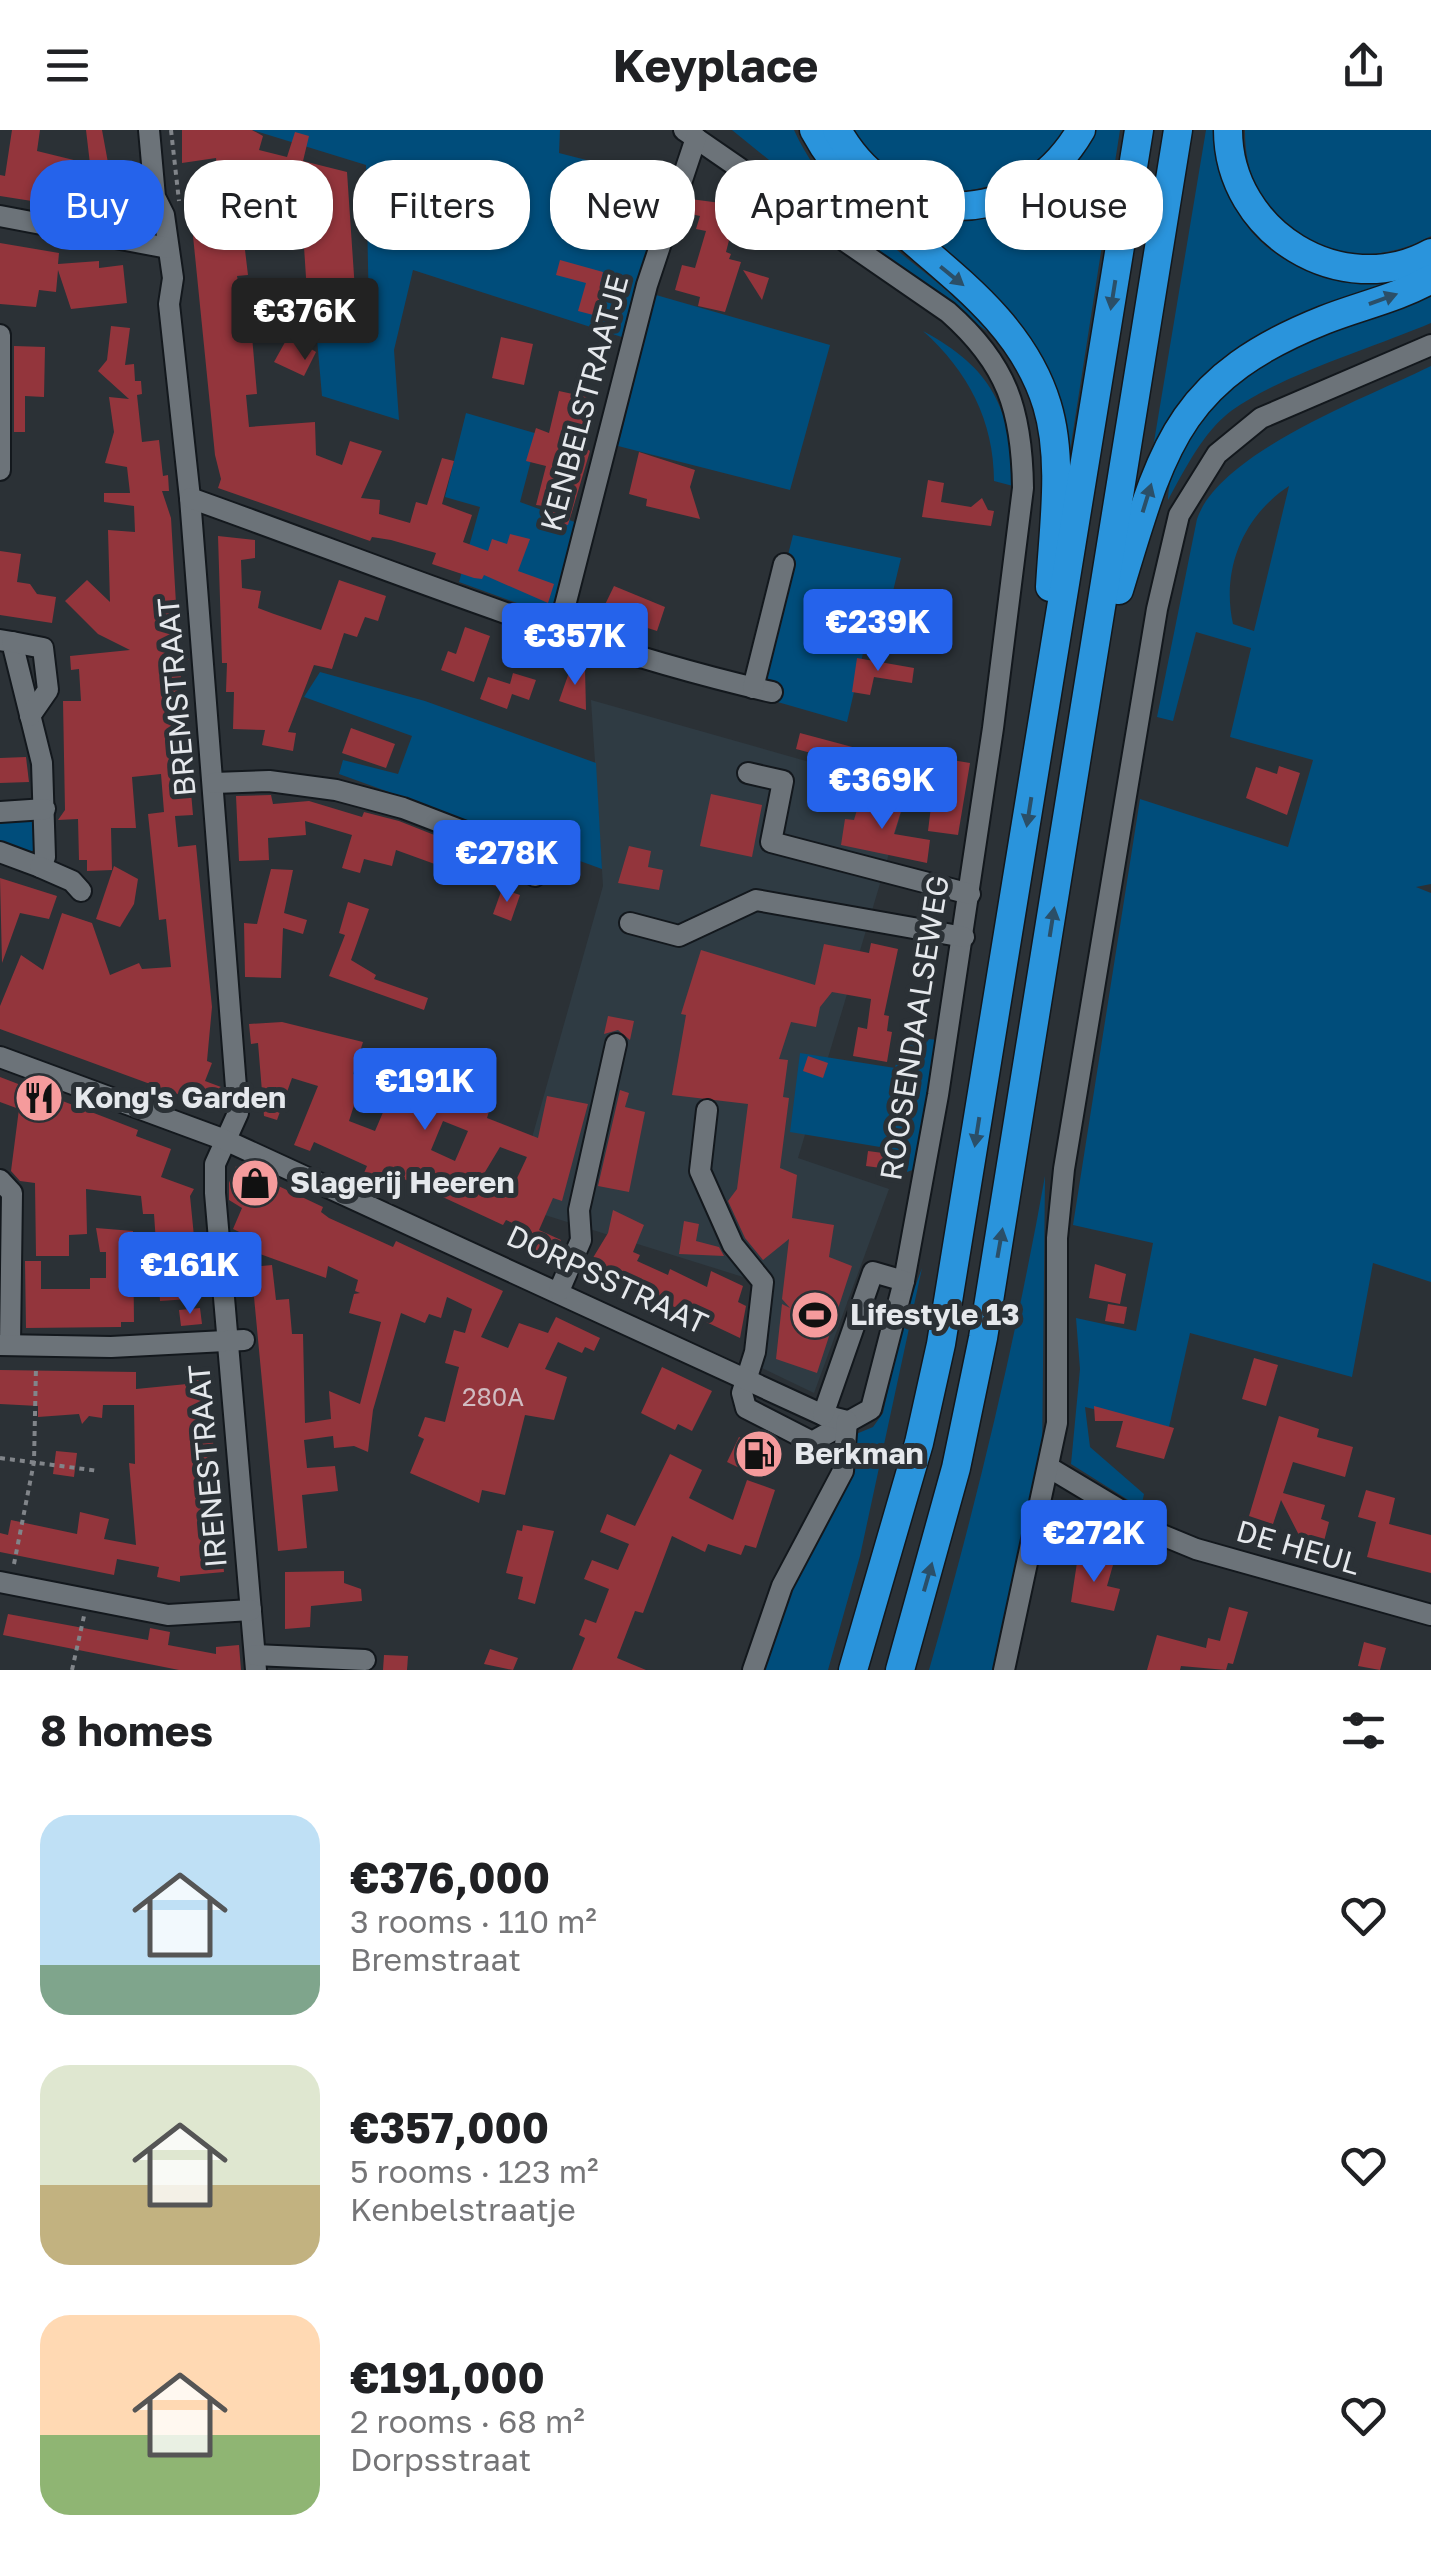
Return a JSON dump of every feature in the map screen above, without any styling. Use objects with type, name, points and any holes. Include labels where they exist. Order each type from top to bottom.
[{"type":"highway","points":[[814,130],[854,189],[986,304],[1026,354],[1038,380],[1053,435],[1045,715]]},
{"type":"highway","points":[[838,130],[851,155],[874,178],[910,197],[945,206],[984,206],[1024,192],[1058,164],[1081,130]]},
{"type":"highway","points":[[853,1670],[920,1443],[941,1344],[1139,130]]},
{"type":"highway","points":[[900,1670],[952,1487],[983,1338],[1178,130]]},
{"type":"highway","points":[[1228,130],[1240,188],[1282,242],[1323,263],[1376,272],[1431,253]]},
{"type":"highway","points":[[1088,692],[1156,468],[1178,427],[1202,397],[1230,369],[1294,333],[1431,279]]},
{"type":"street","name":"BREMSTRAAT","points":[[149,130],[155,197],[164,215],[173,278],[169,304],[214,783],[238,1113],[225,1140]]},
{"type":"street","name":"KENBELSTRAATJE","points":[[559,629],[690,134]]},
{"type":"street","name":"ROOSENDAALSEWEG","points":[[690,134],[948,312],[978,339],[1015,404],[1023,438],[1023,488],[964,937],[904,1281],[878,1396],[863,1417],[847,1421]]},
{"type":"street","points":[[0,216],[168,248]]},
{"type":"street","points":[[0,335],[0,470]]},
{"type":"street","points":[[1004,1670],[1050,1468],[1059,1376],[1057,1238],[1064,1169],[1148,664],[1179,515],[1217,454],[1260,418],[1431,346]]},
{"type":"street","points":[[190,498],[559,629],[762,690],[784,564]]},
{"type":"street","points":[[6,641],[43,648],[48,690],[30,716],[42,762],[45,858],[40,866]]},
{"type":"street","points":[[748,773],[784,781],[771,842],[970,894]]},
{"type":"street","points":[[214,783],[306,783],[402,808],[533,858],[535,876]]},
{"type":"street","points":[[0,812],[45,809]]},
{"type":"street","points":[[0,852],[72,881],[81,891]]},
{"type":"street","points":[[630,922],[679,936],[756,900],[964,937]]},
{"type":"street","points":[[560,1291],[581,1240],[580,1210],[616,1044]]},
{"type":"street","name":"DORPSSTRAAT","points":[[0,1057],[225,1140],[746,1376],[823,1415],[847,1421]]},
{"type":"street","points":[[707,1110],[700,1171],[733,1245],[763,1282],[755,1352],[742,1393],[746,1408],[812,1442],[847,1421]]},
{"type":"street","name":"IRENESTRAAT","points":[[225,1140],[215,1164],[215,1193],[233,1310],[258,1586],[251,1610],[256,1662]]},
{"type":"street","points":[[6,1186],[5,1345],[236,1340]]},
{"type":"street","points":[[823,1415],[874,1272],[904,1281]]},
{"type":"street","points":[[753,1670],[782,1586],[843,1472],[847,1421]]},
{"type":"street","name":"DE HEUL","points":[[1050,1468],[1162,1535],[1196,1549],[1431,1615]]},
{"type":"street","points":[[5,1583],[168,1615],[251,1610]]},
{"type":"street","points":[[256,1662],[364,1660]]},
{"type":"path","points":[[5,1583],[34,1462],[36,1346]]},
{"type":"path","points":[[0,1458],[99,1471]]},
{"type":"path","points":[[72,1670],[87,1599]]},
{"type":"shaded area","points":[[252,130],[560,130],[559,153],[586,160],[550,160],[550,250],[653,250],[628,339],[413,270],[394,350],[399,420],[322,396],[315,316],[369,315],[368,250],[530,250],[530,160],[353,161]]},
{"type":"shaded area","points":[[732,130],[794,130],[810,160],[769,160]]},
{"type":"shaded area","points":[[848,130],[1067,130],[1036,160],[985,160],[985,187],[965,190],[965,160],[875,160]]},
{"type":"shaded area","points":[[1093,130],[1120,130],[1115,160],[1051,160]]},
{"type":"shaded area","points":[[1206,130],[1218,130],[1229,191],[1244,222],[1280,256],[1326,276],[1401,281],[1300,322],[1152,454]]},
{"type":"shaded area","points":[[1245,130],[1431,130],[1431,236],[1398,249],[1365,254],[1333,251],[1305,240],[1280,222],[1261,197],[1249,166]]},
{"type":"shaded area","points":[[985,208],[985,250],[1101,250],[1067,470],[1057,407],[934,250],[965,250],[965,213],[975,215]]},
{"type":"shaded area","points":[[872,250],[897,250],[994,336]]},
{"type":"shaded area","points":[[656,295],[830,345],[790,490],[618,446]]},
{"type":"shaded area","points":[[1431,296],[1431,323],[1301,374],[1231,411],[1203,441],[1168,500],[1178,454],[1199,417],[1228,387],[1305,343]]},
{"type":"shaded area","points":[[923,331],[966,360],[994,394],[1008,434],[1013,486],[994,481],[989,438],[975,398],[953,363]]},
{"type":"shaded area","points":[[1431,366],[1431,884],[1416,887],[1431,893],[1431,1282],[1373,1263],[1352,1377],[1190,1333],[1169,1427],[1085,1407],[1090,1447],[1144,1494],[1141,1508],[1071,1464],[1080,1369],[1076,1318],[1136,1331],[1153,1243],[1073,1225],[1140,799],[1288,847],[1313,760],[1230,737],[1251,648],[1196,632],[1173,721],[1157,717],[1197,519],[1211,494],[1265,449],[1335,410]],"holes":[[[1289,486],[1254,631],[1233,624],[1233,565],[1239,546],[1259,513]]]},
{"type":"shaded area","points":[[466,413],[538,434],[520,502],[580,524],[556,617],[459,582],[480,507],[445,497]]},
{"type":"shaded area","points":[[793,535],[901,558],[882,637],[867,636],[847,722],[753,695]]},
{"type":"shaded area","points":[[320,672],[425,701],[596,763],[602,869],[339,774],[343,760],[398,774],[412,736],[304,697]]},
{"type":"shaded area","points":[[591,700],[908,790],[798,1158],[889,1189],[814,1393],[741,1358],[759,1282],[513,1205],[603,886]]},
{"type":"shaded area","points":[[0,820],[37,821],[38,846],[30,853],[0,844]]},
{"type":"shaded area","points":[[902,1035],[928,1039],[925,1045],[929,1039],[938,1040],[918,1168],[907,1172],[910,1156],[904,1151],[790,1132],[800,1053],[895,1068]]},
{"type":"shaded area","points":[[1045,1176],[1042,1461],[997,1670],[929,1670],[993,1424]]},
{"type":"shaded area","points":[[922,1268],[860,1556],[828,1670],[761,1670],[788,1590],[848,1472],[856,1434],[873,1427],[883,1413],[903,1320]]},
{"type":"building","points":[[12,130],[40,130],[37,151],[74,160],[30,160],[30,201],[0,196],[0,175],[5,176]]},
{"type":"building","points":[[86,130],[102,130],[107,160],[90,160]]},
{"type":"building","points":[[182,130],[252,130],[263,136],[259,150],[287,157],[295,132],[309,136],[303,160],[216,158],[182,163]]},
{"type":"building","points":[[333,168],[347,172],[356,305],[308,308],[304,250],[333,250]]},
{"type":"building","points":[[695,200],[715,202],[715,250],[727,250],[731,254],[729,259],[741,262],[725,312],[698,306],[700,297],[675,290],[682,265],[695,268],[706,231],[696,229],[700,216],[695,215]]},
{"type":"building","points":[[0,243],[59,253],[58,264],[99,261],[99,268],[123,265],[127,303],[71,309],[58,270],[56,292],[39,290],[36,307],[0,304]]},
{"type":"building","points":[[194,250],[245,250],[248,275],[237,276],[243,307],[235,324],[249,322],[252,336],[257,394],[246,395],[249,427],[315,422],[316,455],[342,465],[350,441],[382,451],[361,498],[380,500],[379,514],[410,523],[416,502],[427,505],[442,458],[454,461],[442,504],[472,515],[463,542],[488,551],[492,539],[507,544],[510,534],[530,539],[518,571],[554,584],[548,603],[484,575],[482,579],[474,578],[432,564],[436,553],[391,540],[372,537],[370,541],[218,488],[221,479],[215,455]]},
{"type":"building","points":[[560,260],[603,272],[600,284],[609,287],[601,317],[578,311],[586,283],[556,275]]},
{"type":"building","points":[[743,270],[769,278],[762,300]]},
{"type":"building","points":[[111,326],[130,328],[125,365],[134,364],[135,381],[141,381],[142,394],[137,395],[142,442],[159,440],[163,476],[168,475],[169,491],[162,491],[171,518],[179,655],[189,659],[180,666],[193,815],[175,816],[178,847],[196,845],[212,1007],[207,1061],[212,1063],[205,1081],[221,1087],[213,1107],[0,1029],[0,1006],[21,955],[43,970],[62,913],[92,923],[110,975],[139,963],[142,969],[171,967],[166,919],[159,920],[148,814],[164,812],[161,774],[132,777],[136,828],[111,828],[112,870],[87,871],[87,860],[79,860],[78,819],[58,820],[65,810],[63,701],[81,701],[79,669],[71,670],[70,656],[130,650],[98,634],[65,601],[87,580],[110,602],[108,530],[135,532],[134,506],[104,502],[104,493],[130,493],[127,467],[105,463],[114,432],[109,397],[129,399],[98,371],[107,360]]},
{"type":"building","points":[[289,335],[316,352],[304,376],[274,362]]},
{"type":"building","points":[[501,337],[533,344],[524,385],[492,378]]},
{"type":"building","points":[[14,346],[45,347],[44,397],[25,396],[25,432],[14,432]]},
{"type":"building","points":[[559,391],[591,398],[579,444],[590,451],[568,525],[541,517],[544,506],[536,505],[546,466],[526,461],[536,428],[549,433]]},
{"type":"building","points":[[639,452],[695,470],[690,487],[700,519],[646,506],[647,499],[629,494]]},
{"type":"building","points":[[928,480],[944,483],[941,502],[971,507],[982,498],[988,510],[994,511],[991,526],[922,517]]},
{"type":"building","points":[[218,536],[255,540],[255,558],[241,560],[242,588],[261,591],[258,608],[274,614],[321,630],[339,580],[386,596],[378,621],[365,617],[357,637],[344,633],[332,669],[314,665],[288,732],[296,733],[293,751],[262,745],[265,730],[233,729],[234,692],[226,692],[227,663],[222,663]]},
{"type":"building","points":[[0,551],[21,554],[17,582],[30,584],[37,594],[56,597],[52,623],[0,615]]},
{"type":"building","points":[[614,586],[665,607],[657,631],[632,623],[631,628],[600,615]]},
{"type":"building","points":[[465,627],[490,636],[474,682],[441,670],[448,651],[456,654]]},
{"type":"building","points":[[857,658],[914,668],[912,683],[874,677],[870,695],[852,692]]},
{"type":"building","points":[[572,664],[585,669],[586,710],[559,701]]},
{"type":"building","points":[[513,673],[536,680],[529,700],[512,694],[507,709],[480,699],[488,677],[510,684]]},
{"type":"building","points":[[351,728],[395,744],[386,768],[342,753]]},
{"type":"building","points":[[800,733],[856,748],[852,773],[828,769],[830,758],[796,749]]},
{"type":"building","points":[[26,757],[29,782],[0,783],[0,758]]},
{"type":"building","points":[[946,759],[970,763],[958,835],[928,831],[936,766],[945,768]]},
{"type":"building","points":[[1279,766],[1300,773],[1287,815],[1246,798],[1256,767],[1277,774]]},
{"type":"building","points":[[711,794],[762,805],[752,857],[700,846]]},
{"type":"building","points":[[271,795],[273,804],[309,801],[362,817],[364,812],[399,821],[520,869],[512,892],[396,850],[392,866],[364,859],[360,873],[342,868],[352,835],[305,821],[306,835],[268,838],[269,860],[239,861],[236,796]]},
{"type":"building","points":[[861,796],[902,808],[894,834],[930,840],[927,863],[841,845],[845,819],[854,820]]},
{"type":"building","points":[[629,846],[651,851],[648,867],[663,870],[659,890],[618,883]]},
{"type":"building","points":[[114,866],[138,879],[134,904],[120,927],[96,919]]},
{"type":"building","points":[[271,869],[293,870],[284,913],[307,920],[303,934],[283,928],[281,978],[245,977],[244,923],[257,924]]},
{"type":"building","points":[[0,878],[57,896],[49,919],[20,913],[2,963]]},
{"type":"building","points":[[502,889],[520,895],[511,921],[493,914]]},
{"type":"building","points":[[348,902],[369,909],[351,960],[376,975],[374,979],[428,998],[424,1010],[329,976],[345,935],[339,933]]},
{"type":"building","points":[[871,943],[898,949],[884,1015],[889,1016],[887,1031],[892,1032],[887,1062],[853,1056],[858,1027],[867,1029],[871,999],[832,992],[820,1007],[816,1027],[791,1022],[779,1059],[788,1060],[783,1097],[789,1098],[780,1168],[797,1175],[792,1218],[834,1225],[829,1257],[852,1266],[817,1373],[776,1359],[782,1304],[790,1308],[782,1299],[789,1239],[763,1260],[745,1238],[728,1201],[737,1189],[748,1104],[672,1095],[686,1015],[681,1014],[701,950],[815,985],[824,944],[869,953]]},
{"type":"building","points":[[608,1016],[634,1021],[630,1040],[618,1030],[604,1034]]},
{"type":"building","points":[[282,1022],[363,1042],[353,1074],[363,1077],[349,1121],[375,1131],[396,1082],[463,1109],[466,1099],[490,1108],[487,1118],[538,1138],[547,1096],[588,1104],[562,1201],[553,1198],[539,1230],[561,1240],[552,1259],[523,1246],[530,1231],[506,1220],[503,1225],[391,1173],[384,1184],[364,1173],[367,1166],[314,1142],[310,1151],[294,1145],[318,1086],[292,1078],[277,1120],[264,1116],[258,1043],[251,1044],[249,1024]],"holes":[[[443,1121],[468,1131],[455,1161],[431,1150]],[[500,1147],[527,1157],[509,1195],[479,1182]]]},
{"type":"building","points":[[808,1056],[828,1063],[823,1078],[803,1071]]},
{"type":"building","points":[[0,1077],[138,1130],[136,1136],[171,1149],[161,1177],[194,1189],[190,1196],[198,1277],[187,1278],[189,1299],[160,1301],[154,1214],[143,1214],[141,1196],[86,1189],[87,1234],[69,1235],[69,1256],[36,1256],[35,1183],[20,1181],[11,1171],[19,1109],[0,1102]]},
{"type":"building","points":[[620,1090],[629,1093],[625,1107],[645,1112],[629,1192],[598,1186]]},
{"type":"building","points":[[868,1151],[898,1155],[896,1170],[866,1166]]},
{"type":"building","points":[[236,1166],[323,1207],[321,1212],[329,1218],[393,1247],[396,1241],[503,1291],[481,1337],[508,1348],[519,1323],[548,1333],[556,1317],[600,1338],[594,1351],[585,1347],[582,1353],[558,1342],[545,1369],[567,1377],[554,1420],[525,1415],[505,1495],[482,1490],[479,1503],[410,1473],[424,1439],[418,1436],[425,1417],[445,1422],[459,1367],[445,1363],[454,1330],[465,1333],[472,1309],[447,1297],[441,1318],[429,1314],[425,1323],[401,1313],[373,1410],[368,1452],[354,1446],[334,1448],[333,1436],[304,1440],[307,1468],[335,1466],[338,1491],[302,1495],[307,1548],[278,1551],[254,1297],[249,1297],[247,1277],[253,1276],[252,1267],[272,1265],[276,1300],[289,1299],[292,1334],[303,1334],[305,1423],[331,1419],[329,1391],[360,1404],[381,1322],[349,1313],[354,1294],[360,1293],[355,1291],[358,1280],[328,1266],[326,1278],[260,1254],[258,1241],[233,1229],[242,1208],[229,1200],[229,1183]]},
{"type":"building","points":[[613,1210],[644,1225],[633,1252],[640,1255],[637,1261],[668,1275],[670,1269],[707,1287],[711,1271],[743,1286],[738,1302],[746,1306],[740,1338],[666,1303],[664,1307],[640,1296],[642,1291],[588,1266],[608,1233]]},
{"type":"building","points":[[684,1221],[699,1224],[696,1241],[719,1247],[724,1256],[679,1254]]},
{"type":"building","points":[[96,1228],[133,1231],[134,1322],[121,1322],[121,1327],[26,1328],[25,1261],[41,1261],[41,1289],[90,1289],[90,1278],[106,1278],[106,1252],[100,1252]]},
{"type":"building","points":[[1095,1264],[1126,1274],[1120,1304],[1089,1298]]},
{"type":"building","points":[[1108,1304],[1127,1307],[1124,1324],[1105,1321]]},
{"type":"building","points":[[200,1308],[202,1324],[181,1326],[179,1310]]},
{"type":"building","points":[[1254,1358],[1278,1365],[1266,1406],[1242,1399]]},
{"type":"building","points":[[662,1367],[712,1391],[692,1431],[678,1424],[675,1430],[641,1413]]},
{"type":"building","points":[[0,1370],[136,1372],[136,1389],[187,1384],[186,1377],[207,1375],[215,1463],[208,1463],[210,1490],[217,1489],[224,1572],[180,1576],[180,1582],[157,1577],[159,1567],[117,1559],[114,1575],[0,1552],[0,1533],[8,1535],[11,1520],[77,1534],[80,1512],[109,1519],[104,1539],[136,1545],[129,1463],[135,1464],[134,1405],[103,1405],[102,1418],[89,1416],[82,1424],[79,1414],[38,1417],[38,1406],[0,1404]]},
{"type":"building","points":[[1094,1406],[1174,1428],[1164,1459],[1116,1447],[1123,1421],[1095,1421]]},
{"type":"building","points":[[1279,1416],[1319,1429],[1317,1437],[1353,1447],[1345,1477],[1293,1462],[1283,1493],[1325,1505],[1321,1519],[1329,1522],[1323,1545],[1301,1539],[1281,1500],[1273,1524],[1249,1516]]},
{"type":"building","points":[[739,1437],[772,1453],[760,1478],[727,1462]]},
{"type":"building","points":[[56,1451],[77,1453],[74,1477],[53,1474]]},
{"type":"building","points":[[670,1454],[702,1470],[689,1498],[733,1520],[747,1480],[775,1490],[756,1548],[745,1545],[741,1555],[708,1544],[705,1552],[672,1536],[643,1613],[635,1611],[617,1658],[646,1670],[572,1670],[585,1638],[579,1635],[585,1619],[596,1623],[609,1589],[584,1579],[592,1560],[618,1570],[629,1544],[600,1532],[607,1514],[635,1526]]},
{"type":"building","points":[[1366,1490],[1395,1498],[1389,1524],[1431,1535],[1431,1573],[1367,1557],[1376,1522],[1358,1517]]},
{"type":"building","points":[[523,1525],[554,1531],[535,1604],[518,1599],[523,1577],[506,1573],[517,1530],[522,1531]]},
{"type":"building","points":[[1078,1556],[1113,1565],[1107,1586],[1120,1589],[1114,1611],[1071,1602]]},
{"type":"building","points":[[344,1571],[344,1583],[361,1589],[362,1601],[311,1606],[310,1627],[285,1629],[285,1572]]},
{"type":"building","points":[[1229,1607],[1248,1612],[1233,1664],[1228,1663],[1226,1670],[1181,1666],[1180,1670],[1147,1670],[1157,1635],[1206,1648],[1208,1638],[1220,1641]]},
{"type":"building","points":[[8,1614],[148,1640],[150,1628],[170,1632],[168,1645],[216,1654],[216,1647],[239,1645],[241,1670],[179,1670],[3,1635]]},
{"type":"building","points":[[1364,1642],[1386,1648],[1380,1670],[1358,1666]]},
{"type":"building","points":[[490,1649],[518,1658],[513,1670],[484,1664]]},
{"type":"building","points":[[384,1655],[408,1656],[407,1670],[383,1670]]},
{"type":"place","name":"Kong's Garden","points":[[39,1098]]},
{"type":"place","name":"Slagerij Heeren","points":[[255,1183]]},
{"type":"place","name":"Lifestyle 13","points":[[815,1315]]},
{"type":"place","name":"Berkman","points":[[759,1454]]}]
